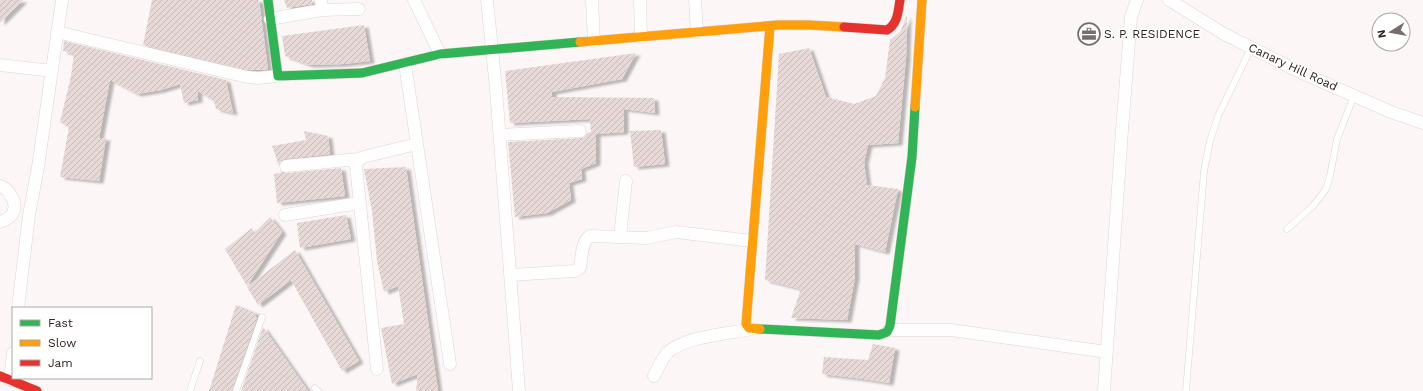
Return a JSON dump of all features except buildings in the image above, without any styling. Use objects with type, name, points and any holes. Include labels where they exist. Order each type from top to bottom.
[{"type":"street","points":[[18,307],[29,214],[38,167],[62,0]]},
{"type":"street","points":[[268,0],[278,76]]},
{"type":"street","points":[[414,0],[440,54]]},
{"type":"street","points":[[488,0],[500,135],[519,391]]},
{"type":"street","points":[[592,0],[594,41]]},
{"type":"street","points":[[640,0],[641,37]]},
{"type":"street","points":[[695,0],[698,32]]},
{"type":"street","points":[[57,32],[246,77],[258,78],[362,73],[405,64],[440,54],[770,26],[809,25],[887,30],[894,25],[900,0]]},
{"type":"street","points":[[889,330],[912,157],[922,0]]},
{"type":"street","points":[[1104,391],[1130,25],[1137,0]]},
{"type":"street","name":"Canary Hill Road","points":[[1169,0],[1224,34],[1302,73],[1391,112],[1423,122]]},
{"type":"street","points":[[270,19],[321,5],[359,10]]},
{"type":"street","points":[[752,329],[747,327],[745,322],[770,26]]},
{"type":"street","points":[[405,64],[450,364]]},
{"type":"street","points":[[0,65],[52,71]]},
{"type":"street","points":[[500,135],[580,131]]},
{"type":"street","points":[[286,166],[359,158],[417,144]]},
{"type":"street","points":[[359,158],[356,162],[355,171],[377,369]]},
{"type":"street","points":[[620,236],[626,181]]},
{"type":"street","points":[[0,186],[11,195],[14,204],[13,212],[7,219],[0,222]]},
{"type":"street","points":[[286,215],[359,203]]},
{"type":"street","points":[[510,275],[575,271],[580,268],[586,238],[595,235],[647,238],[676,232],[752,241]]},
{"type":"street","points":[[654,376],[667,353],[680,344],[696,339],[752,329],[879,335],[884,334],[889,330],[951,330],[1107,352]]},
{"type":"street","points":[[12,356],[5,378],[37,391]]},
{"type":"lane","points":[[1186,391],[1204,170],[1210,141],[1218,116],[1251,48]]},
{"type":"lane","points":[[1287,229],[1312,206],[1326,189],[1337,139],[1354,96]]},
{"type":"lane","points":[[236,391],[262,318]]},
{"type":"lane","points":[[190,391],[200,361]]},
{"type":"traffic: fast","points":[[268,0],[278,76],[362,73],[440,54],[580,42]]},
{"type":"traffic: fast","points":[[760,329],[879,335],[887,332],[890,326],[912,157],[915,107]]},
{"type":"traffic: slow","points":[[915,107],[922,0]]},
{"type":"traffic: slow","points":[[580,42],[778,25],[844,27]]},
{"type":"traffic: slow","points":[[760,329],[749,328],[746,324],[770,26]]},
{"type":"traffic: jam","points":[[844,27],[887,30],[895,21],[900,0]]},
{"type":"traffic: jam","points":[[0,376],[37,391]]},
{"type":"place","name":"S. P. RESIDENCE","points":[[1089,34]]}]
